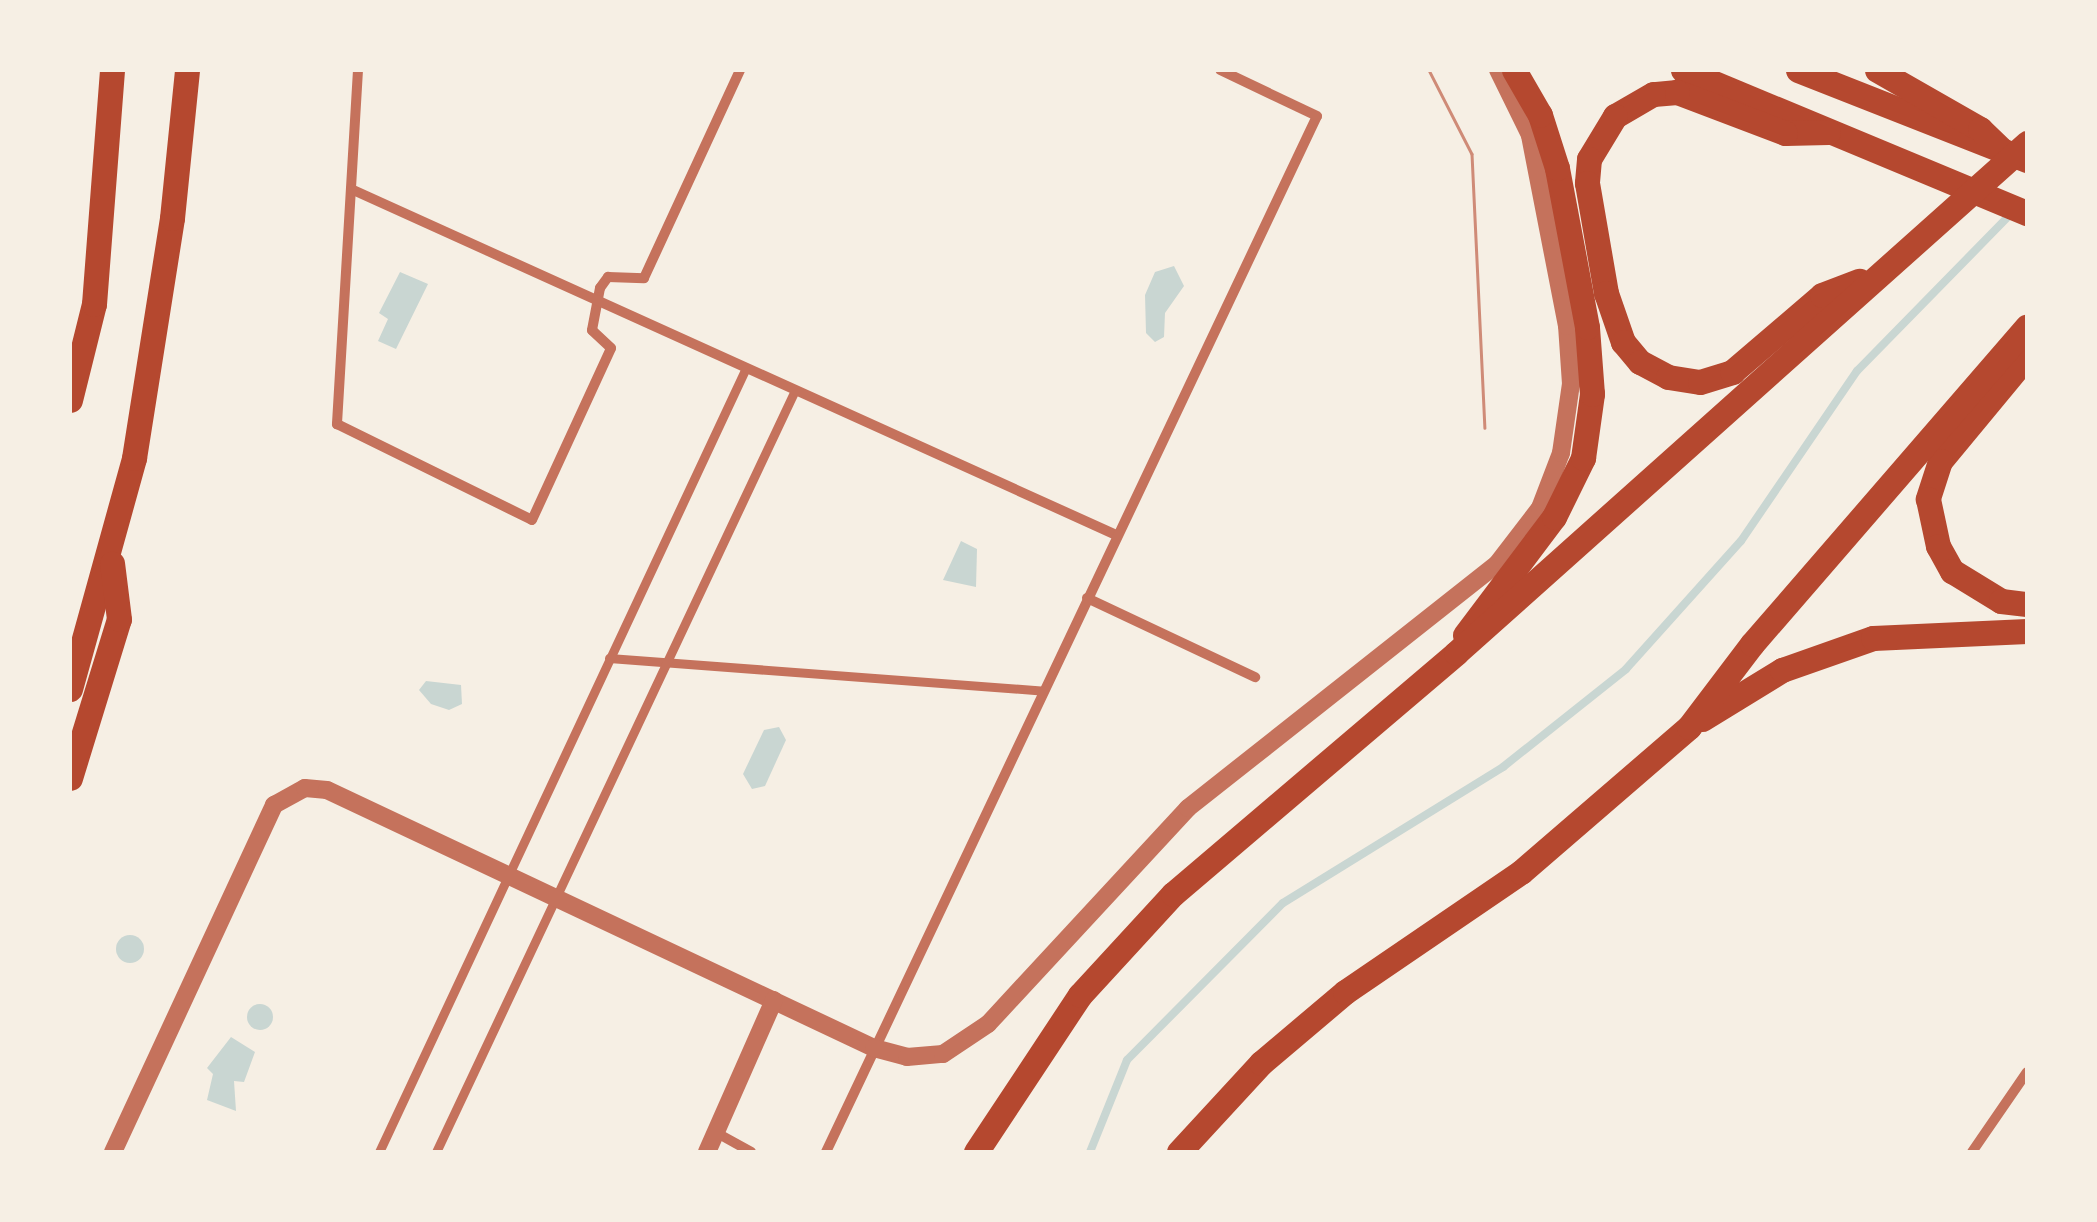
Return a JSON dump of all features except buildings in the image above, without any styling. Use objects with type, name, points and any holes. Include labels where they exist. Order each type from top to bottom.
[{"type":"main road","points":[[70,400],[94,304],[112,70]]},
{"type":"main road","points":[[70,689],[111,553],[152,356],[187,70]]},
{"type":"main road","points":[[1456,652],[1479,608],[1554,517],[1583,458],[1592,394],[1557,168],[1540,115],[1514,70]]},
{"type":"main road","points":[[1682,70],[2027,213]]},
{"type":"main road","points":[[1798,70],[1975,133]]},
{"type":"main road","points":[[1877,70],[2002,150],[2027,160]]},
{"type":"main road","points":[[1828,132],[1785,133],[1677,92],[1653,94],[1615,116],[1589,159],[1587,183],[1614,321],[1640,362],[1668,378],[1700,382],[1732,372],[1822,296],[1873,276]]},
{"type":"main road","points":[[976,1152],[1080,995],[1173,894],[1456,652],[1873,276],[2027,143]]},
{"type":"main road","points":[[70,340],[94,304]]},
{"type":"main road","points":[[1689,726],[1752,644],[2027,327]]},
{"type":"main road","points":[[2027,356],[1940,461],[1928,499],[1938,546],[1952,571],[2001,602],[2027,604]]},
{"type":"main road","points":[[70,778],[119,619],[111,553]]},
{"type":"main road","points":[[1179,1152],[1261,1063],[1345,992],[1522,872],[1689,726],[1782,670],[1873,638],[2027,631]]},
{"type":"street","points":[[358,70],[337,424],[532,520],[612,348],[592,330],[595,300],[608,277],[644,278],[740,70]]},
{"type":"street","points":[[826,1152],[1114,534],[1317,116],[1220,70]]},
{"type":"street","points":[[113,1152],[274,805],[305,788],[327,790],[874,1048],[907,1056],[943,1054],[988,1024],[1188,808],[1497,564],[1540,508],[1561,454],[1571,384],[1567,326],[1530,135],[1498,70]]},
{"type":"street","points":[[351,189],[1114,534]]},
{"type":"street","points":[[378,1152],[746,368]]},
{"type":"street","points":[[436,1152],[671,661],[795,390]]},
{"type":"street","points":[[1087,598],[1255,678]]},
{"type":"street","points":[[609,658],[1044,691]]},
{"type":"street","points":[[707,1152],[774,1000]]},
{"type":"street","points":[[1972,1152],[2027,1072]]},
{"type":"street","points":[[717,1133],[751,1152]]},
{"type":"shaded area","points":[[1174,266],[1184,286],[1165,313],[1164,337],[1155,342],[1146,333],[1145,295],[1155,272]]},
{"type":"shaded area","points":[[400,272],[428,284],[396,349],[378,341],[388,319],[379,313]]},
{"type":"shaded area","points":[[961,541],[977,549],[976,587],[943,580]]},
{"type":"shaded area","points":[[426,681],[461,685],[462,704],[449,710],[431,704],[419,690]]},
{"type":"shaded area","points":[[779,727],[786,740],[765,786],[752,789],[743,774],[764,730]]},
{"type":"shaded area","points":[[130,935],[140,939],[144,949],[140,959],[130,963],[120,959],[116,949],[120,939]]},
{"type":"shaded area","points":[[260,1004],[269,1008],[273,1017],[269,1026],[260,1030],[251,1026],[247,1017],[251,1008]]},
{"type":"shaded area","points":[[231,1037],[255,1052],[244,1082],[234,1081],[236,1111],[207,1100],[213,1074],[207,1068]]},
{"type":"waterway","points":[[1090,1152],[1127,1060],[1283,903],[1503,767],[1626,669],[1741,541],[1857,371],[2011,214]]},
{"type":"tram line","points":[[1429,70],[1472,154],[1485,428]]}]
